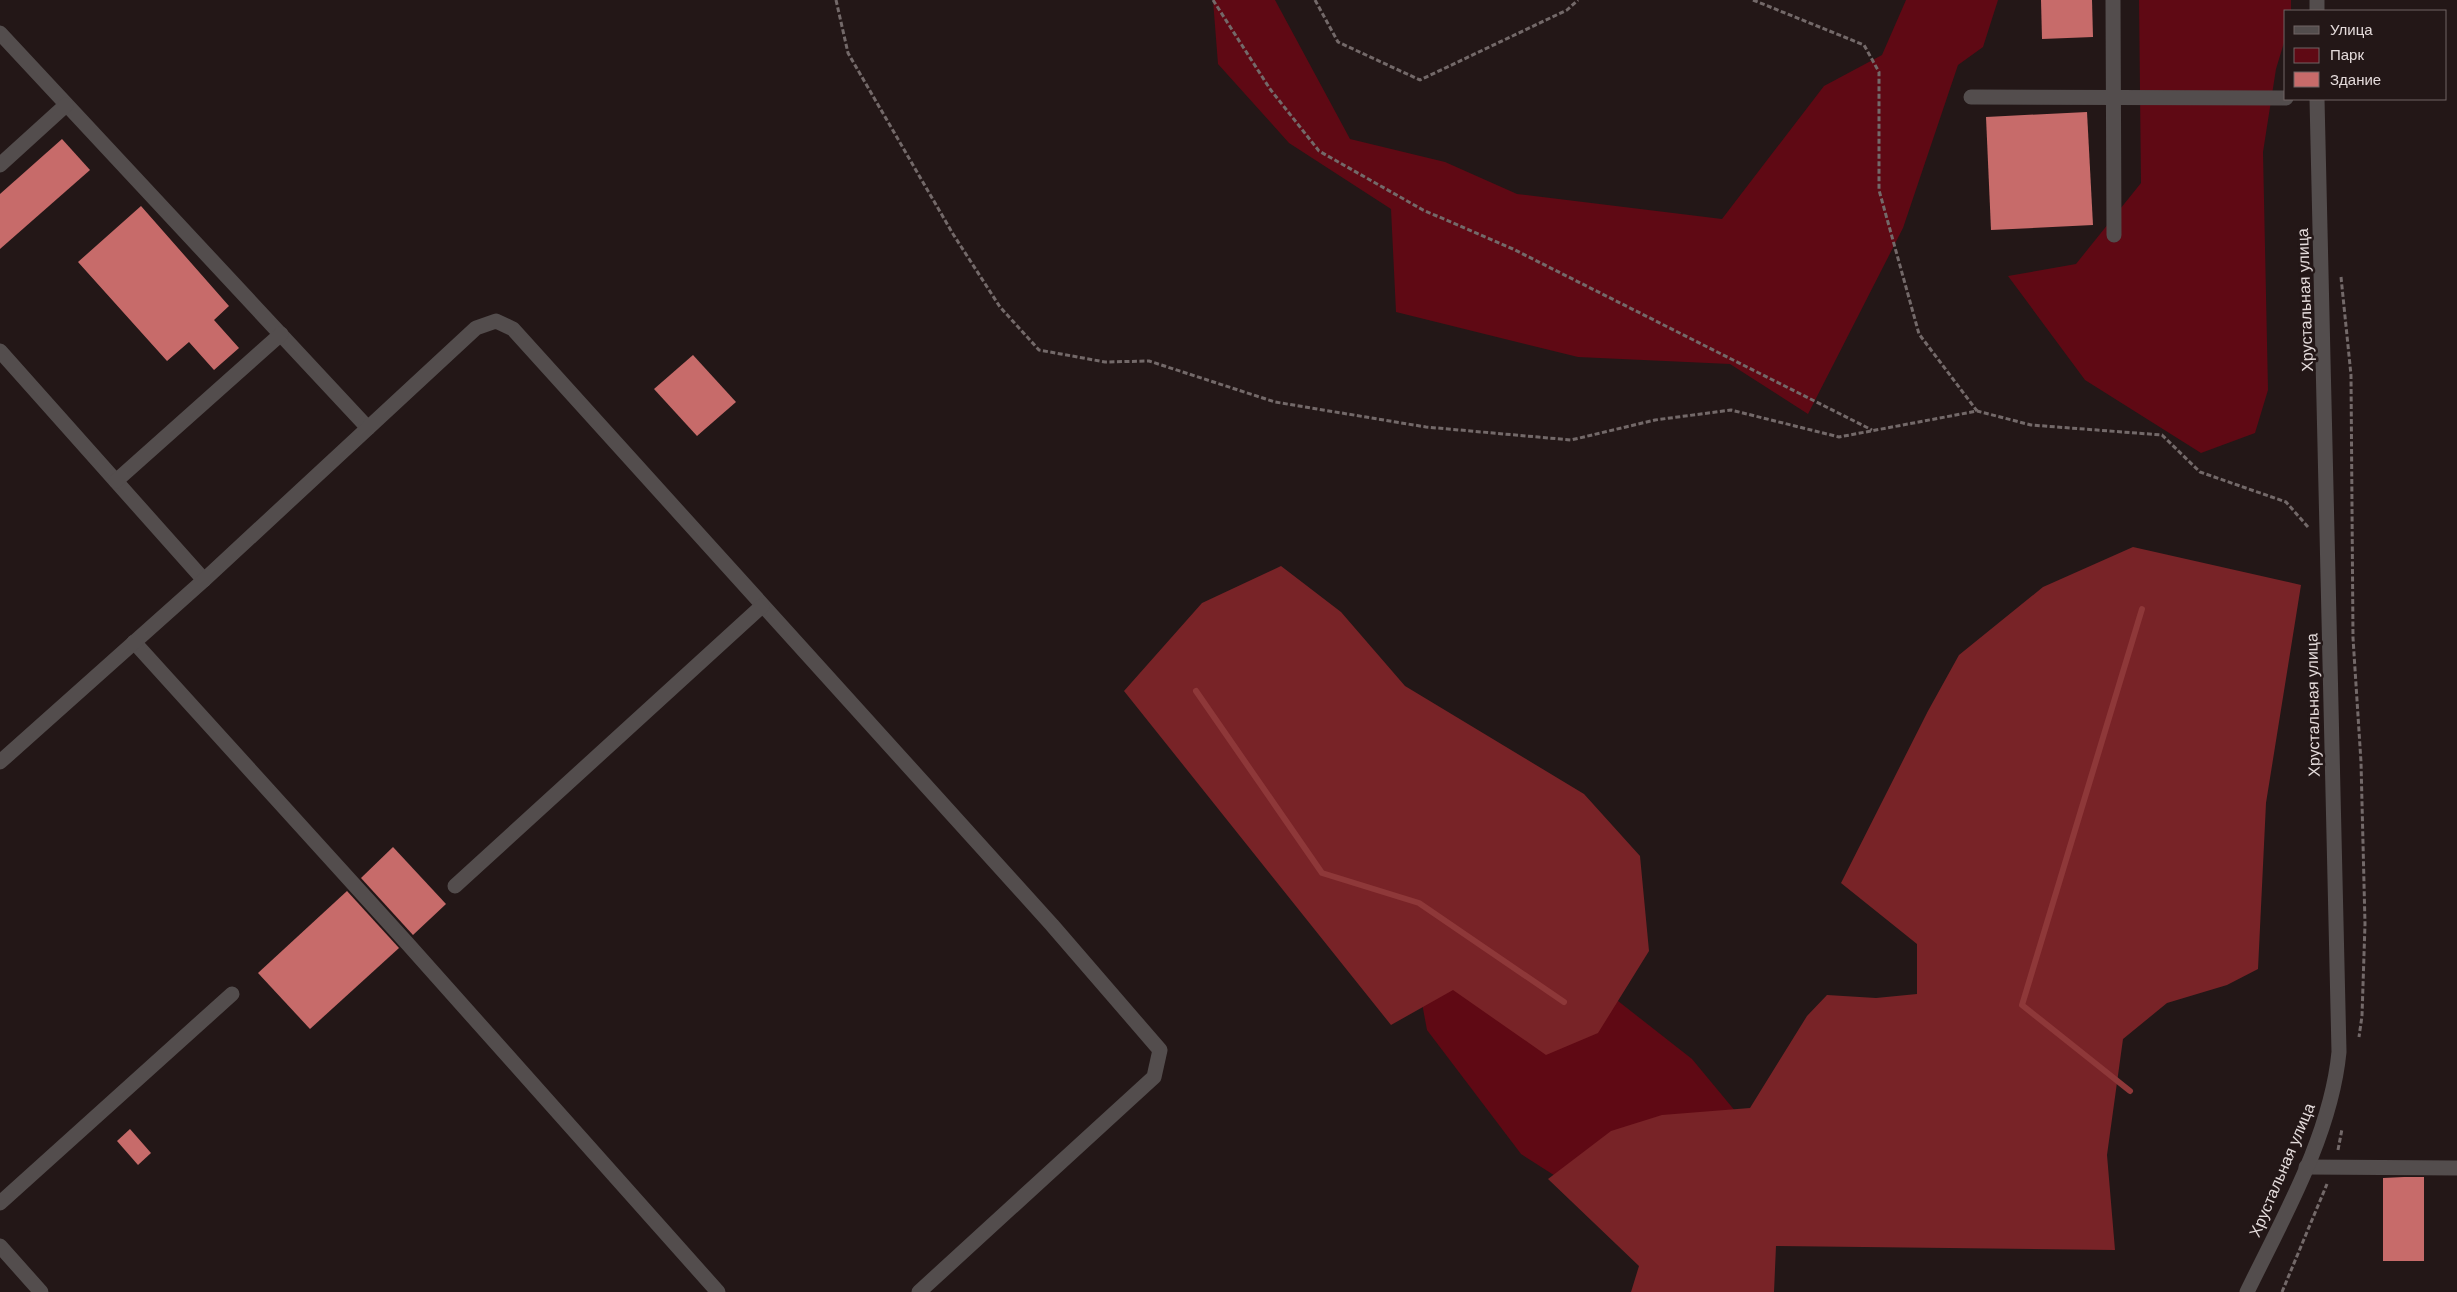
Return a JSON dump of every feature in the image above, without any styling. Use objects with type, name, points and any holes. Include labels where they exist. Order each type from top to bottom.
[{"type":"street","points":[[2113,0],[2114,235]]},
{"type":"street","points":[[0,33],[368,428]]},
{"type":"street","points":[[1971,97],[2114,99],[2284,98]]},
{"type":"street","name":"Хрустальная улица","points":[[2247,1292],[2306,1167],[2331,1098],[2339,1052],[2332,803],[2329,550],[2317,100]]},
{"type":"street","points":[[0,164],[66,105]]},
{"type":"street","points":[[0,762],[204,580],[476,328],[496,321],[514,329],[762,606],[1052,925],[1160,1050],[1154,1077],[919,1292]]},
{"type":"street","points":[[116,481],[281,334]]},
{"type":"street","points":[[0,351],[204,580]]},
{"type":"street","points":[[455,886],[762,606]]},
{"type":"street","points":[[134,642],[393,928],[718,1292]]},
{"type":"street","points":[[0,1203],[232,994]]},
{"type":"street","points":[[2306,1167],[2457,1168]]},
{"type":"street","points":[[0,1246],[41,1292]]},
{"type":"path","points":[[836,0],[848,53],[953,234],[1000,308],[1039,350],[1105,362],[1149,361],[1275,402],[1426,427],[1571,440],[1655,420],[1731,410],[1839,437],[1977,411],[2031,425],[2162,435],[2200,472],[2286,502],[2329,550]]},
{"type":"path","points":[[1213,0],[1270,89],[1319,151],[1423,210],[1513,249],[1872,431]]},
{"type":"path","points":[[1315,0],[1338,42],[1420,80],[1567,10],[1578,0]]},
{"type":"path","points":[[1754,0],[1864,45],[1880,72],[1879,190],[1919,334],[1977,411]]},
{"type":"green space","points":[[1213,0],[1275,0],[1350,139],[1445,162],[1517,194],[1722,219],[1824,86],[1882,55],[1906,0],[1998,0],[1983,47],[1958,65],[1903,228],[1808,414],[1730,364],[1578,357],[1396,312],[1391,209],[1289,143],[1218,64]]},
{"type":"green space","points":[[2139,0],[2291,0],[2291,10],[2284,10],[2284,43],[2276,69],[2263,152],[2268,390],[2255,433],[2201,453],[2085,380],[2008,276],[2076,264],[2141,183]]},
{"type":"green space","points":[[1413,955],[1567,961],[1692,1059],[1775,1159],[1621,1218],[1521,1154],[1427,1030]]},
{"type":"shaded area","points":[[2133,547],[2301,585],[2266,803],[2258,969],[2227,985],[2167,1003],[2123,1039],[2107,1155],[2115,1250],[1776,1246],[1774,1292],[1631,1292],[1639,1266],[1548,1179],[1611,1131],[1662,1115],[1750,1108],[1807,1016],[1827,995],[1876,998],[1917,994],[1917,944],[1841,883],[1928,711],[1959,655],[2043,587]]},
{"type":"shaded area","points":[[1281,566],[1341,612],[1405,686],[1584,794],[1640,856],[1649,951],[1598,1033],[1546,1055],[1453,990],[1391,1025],[1124,691],[1202,603]]},
{"type":"building","points":[[2041,0],[2092,0],[2093,37],[2042,39]]},
{"type":"building","points":[[2087,112],[2093,225],[1991,230],[1986,117]]},
{"type":"building","points":[[62,139],[90,170],[0,249],[0,194]]},
{"type":"building","points":[[141,206],[229,306],[214,320],[239,348],[214,370],[189,342],[167,361],[78,262]]},
{"type":"building","points":[[693,355],[736,402],[697,436],[654,389]]},
{"type":"building","points":[[393,847],[446,904],[413,935],[361,878]]},
{"type":"building","points":[[347,891],[399,948],[310,1029],[258,973]]},
{"type":"building","points":[[130,1129],[151,1153],[138,1165],[117,1141]]},
{"type":"building","points":[[2424,1177],[2424,1261],[2383,1261],[2383,1178]]},
{"type":"waterway","points":[[2130,1091],[2022,1005],[2142,609]]},
{"type":"waterway","points":[[1196,691],[1322,873],[1419,903],[1564,1002]]}]
